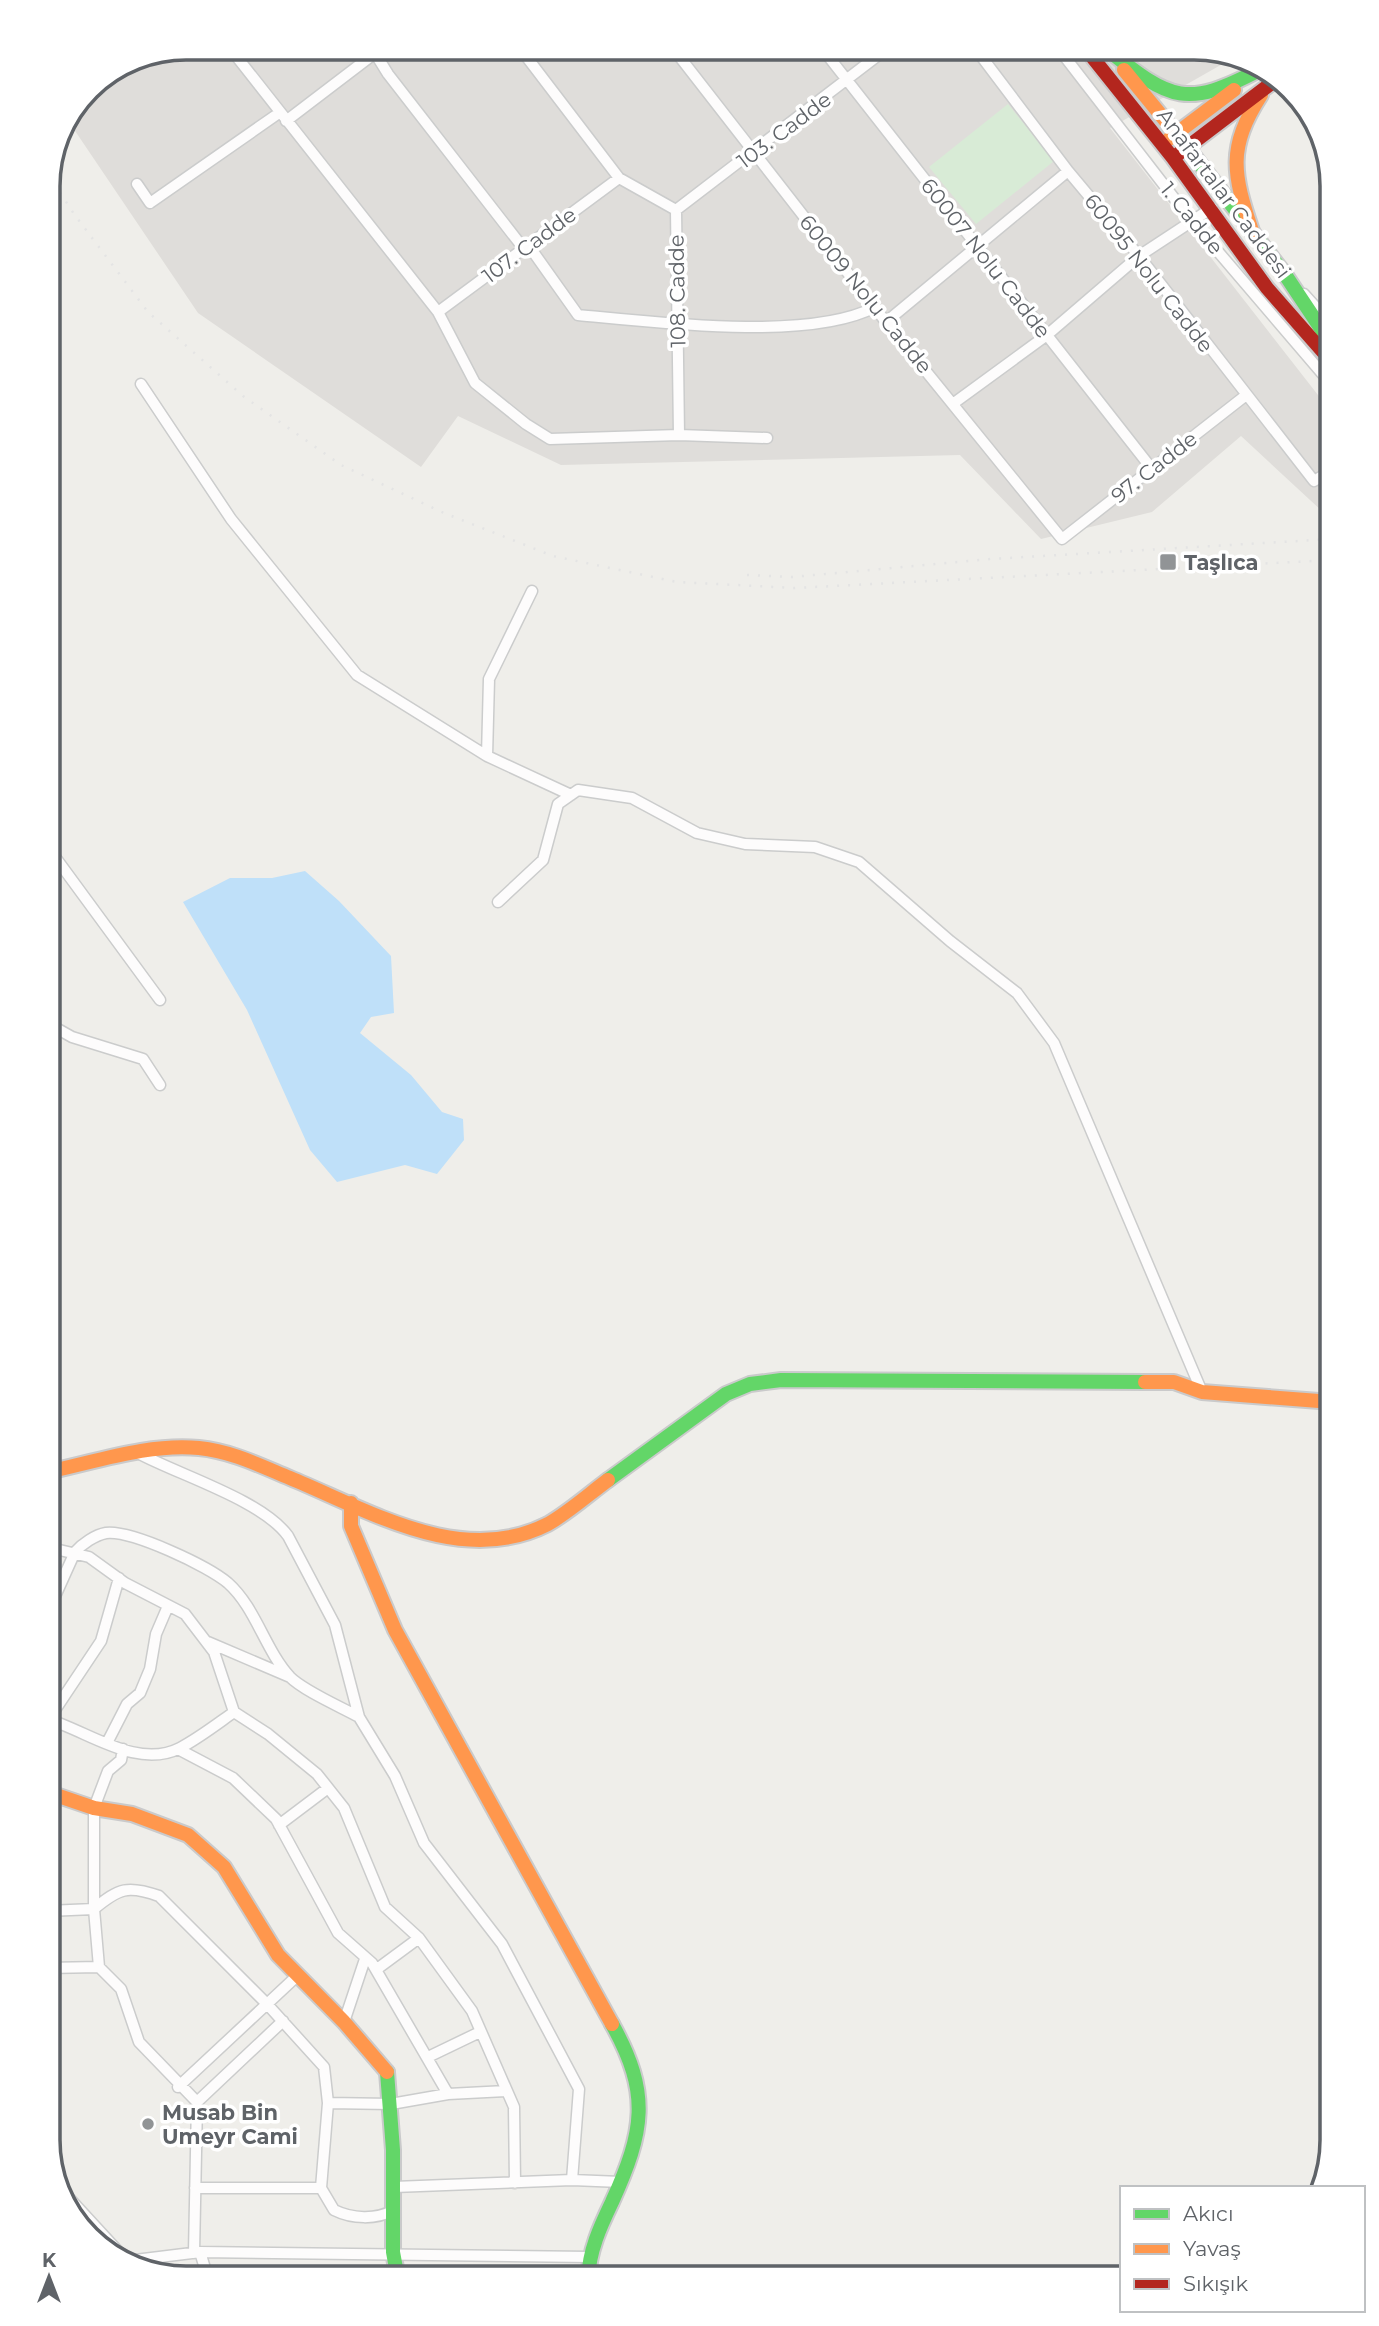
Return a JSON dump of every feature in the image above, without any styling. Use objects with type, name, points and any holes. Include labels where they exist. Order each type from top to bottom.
[{"type":"main road","name":"Anafartalar Caddesi","points":[[1095,60],[1212,208],[1267,288],[1320,348]]},
{"type":"main road","name":"Anafartalar Caddesi","points":[[1116,60],[1252,231],[1320,327]]},
{"type":"main road","points":[[1121,60],[1149,83],[1186,96],[1218,91],[1252,74]]},
{"type":"main road","points":[[1163,144],[1254,75]]},
{"type":"main road","points":[[1173,158],[1269,85]]},
{"type":"main road","points":[[1252,231],[1238,191],[1234,152],[1241,124],[1270,86]]},
{"type":"main road","points":[[60,1469],[138,1453],[199,1448],[242,1458],[425,1534],[467,1541],[518,1536],[549,1523],[726,1394],[750,1384],[781,1380],[1174,1382],[1202,1392],[1320,1401]]},
{"type":"main road","points":[[351,1503],[351,1526],[395,1630],[635,2071],[640,2094],[635,2138],[621,2182],[593,2243],[589,2266]]},
{"type":"main road","points":[[60,1796],[94,1808],[132,1814],[188,1835],[224,1867],[278,1955],[344,2022],[387,2072],[391,2104],[393,2252],[396,2266]]},
{"type":"street","points":[[239,60],[438,312],[475,383],[550,439],[679,435],[767,438]]},
{"type":"street","points":[[136,184],[150,203],[283,117],[362,60]]},
{"type":"street","points":[[379,60],[578,315],[677,324],[822,323],[852,318],[875,307]]},
{"type":"street","name":"108. Cadde","points":[[529,60],[619,178],[676,211],[679,435]]},
{"type":"street","name":"60009 Nolu Cadde","points":[[681,60],[886,322],[1062,539]]},
{"type":"street","name":"60007 Nolu Cadde","points":[[831,60],[1152,469]]},
{"type":"street","name":"103. Cadde","points":[[676,211],[873,60]]},
{"type":"street","name":"60095 Nolu Cadde","points":[[985,60],[1068,171],[1139,256],[1245,396],[1314,481],[1320,477]]},
{"type":"street","name":"1. Cadde","points":[[1067,60],[1191,220],[1320,371]]},
{"type":"street","points":[[886,322],[1068,171]]},
{"type":"street","name":"107. Cadde","points":[[438,312],[619,178]]},
{"type":"street","points":[[954,403],[1047,335],[1139,256],[1212,208]]},
{"type":"street","points":[[1286,276],[1320,312]]},
{"type":"street","points":[[141,384],[231,519],[357,675],[488,756],[571,795]]},
{"type":"street","name":"97. Cadde","points":[[1062,539],[1245,396]]},
{"type":"street","points":[[488,756],[489,679],[533,591]]},
{"type":"street","points":[[498,902],[542,860],[558,804],[578,790],[632,798],[697,833],[745,844],[815,847],[859,862],[950,941],[1017,993],[1054,1043],[1202,1392]]},
{"type":"street","points":[[60,864],[160,1000]]},
{"type":"street","points":[[60,1030],[72,1037],[143,1059],[160,1085]]},
{"type":"street","points":[[138,1453],[250,1507],[282,1527],[335,1625],[359,1717],[395,1776],[424,1843],[502,1944],[569,2066],[579,2089],[572,2180]]},
{"type":"street","points":[[60,1585],[81,1544],[105,1533],[120,1534],[180,1554],[228,1584],[291,1678]]},
{"type":"street","points":[[60,1549],[89,1557],[119,1578],[185,1614],[214,1652],[234,1712],[268,1734],[317,1774],[344,1808],[385,1907],[419,1938],[472,2011],[514,2107],[515,2183]]},
{"type":"street","points":[[60,1701],[101,1641],[119,1578]]},
{"type":"street","points":[[107,1743],[127,1704],[140,1693],[150,1669],[156,1634],[169,1605]]},
{"type":"street","points":[[205,1641],[291,1678],[359,1717]]},
{"type":"street","points":[[60,1724],[123,1749],[158,1755],[178,1749],[234,1712]]},
{"type":"street","points":[[123,1749],[121,1760],[108,1770],[94,1808],[94,1909],[99,1967],[121,1989],[139,2042],[178,2087],[197,2102]]},
{"type":"street","points":[[178,1749],[233,1778],[279,1825],[338,1933],[376,1969],[448,2094]]},
{"type":"street","points":[[279,1825],[328,1788]]},
{"type":"street","points":[[60,1910],[94,1909],[114,1892],[137,1888],[159,1896],[267,2004],[324,2067],[328,2103],[321,2188],[334,2210],[344,2215],[385,2215],[394,2210]]},
{"type":"street","points":[[376,1969],[419,1938]]},
{"type":"street","points":[[344,2022],[365,1959]]},
{"type":"street","points":[[60,1968],[99,1967]]},
{"type":"street","points":[[178,2087],[297,1976]]},
{"type":"street","points":[[203,2266],[197,2252],[197,2102],[283,2021]]},
{"type":"street","points":[[428,2057],[480,2032]]},
{"type":"street","points":[[328,2103],[391,2104],[448,2094],[506,2091]]},
{"type":"street","points":[[394,2187],[572,2180],[621,2182]]},
{"type":"street","points":[[195,2188],[321,2188]]},
{"type":"street","points":[[81,2211],[106,2238]]},
{"type":"street","points":[[143,2259],[197,2252],[393,2252],[590,2257]]},
{"type":"shaded area","points":[[186,60],[1218,62],[1224,63],[1110,128],[1320,398],[1320,509],[1241,436],[1152,512],[1041,539],[960,455],[561,465],[458,416],[421,467],[198,313],[73,128],[102,91],[122,76],[153,64]]},
{"type":"green space","points":[[1008,104],[1054,161],[976,224],[929,167]]},
{"type":"water","points":[[305,871],[339,901],[391,956],[394,1013],[371,1017],[360,1033],[411,1075],[442,1112],[463,1119],[464,1140],[437,1174],[405,1165],[337,1182],[310,1150],[247,1010],[183,902],[230,878],[272,878]]},
{"type":"railway","points":[[60,192],[148,312],[243,396],[341,465],[444,513],[553,556],[677,582],[795,588],[1320,561]]},
{"type":"railway","points":[[747,575],[792,577],[991,559],[1320,540]]},
{"type":"traffic: fast","points":[[1121,60],[1164,89],[1180,93],[1196,94],[1214,90],[1252,74]]},
{"type":"traffic: fast","points":[[1187,147],[1286,276],[1320,327]]},
{"type":"traffic: fast","points":[[608,1480],[726,1394],[750,1384],[781,1380],[1145,1382]]},
{"type":"traffic: fast","points":[[589,2266],[596,2239],[631,2154],[639,2113],[633,2071],[612,2024]]},
{"type":"traffic: fast","points":[[387,2072],[393,2150],[393,2252],[396,2266]]},
{"type":"traffic: slow","points":[[1124,70],[1187,147]]},
{"type":"traffic: slow","points":[[1169,139],[1234,90]]},
{"type":"traffic: slow","points":[[1252,231],[1238,177],[1238,146],[1250,114],[1261,95]]},
{"type":"traffic: slow","points":[[1145,1382],[1174,1382],[1202,1392],[1320,1401]]},
{"type":"traffic: slow","points":[[60,1469],[161,1448],[199,1448],[223,1452],[384,1519],[417,1530],[483,1540],[516,1536],[548,1524],[608,1480]]},
{"type":"traffic: slow","points":[[351,1503],[351,1526],[395,1630],[612,2024]]},
{"type":"traffic: slow","points":[[60,1796],[94,1808],[132,1814],[188,1835],[224,1867],[278,1955],[344,2022],[387,2072]]},
{"type":"traffic: jam","points":[[1095,60],[1173,158],[1269,85]]},
{"type":"traffic: jam","points":[[1173,158],[1267,288],[1320,348]]},
{"type":"place","name":"Taşlıca","points":[[1168,562]]},
{"type":"place","name":"Musab Bin Umeyr Cami","points":[[148,2124]]}]
